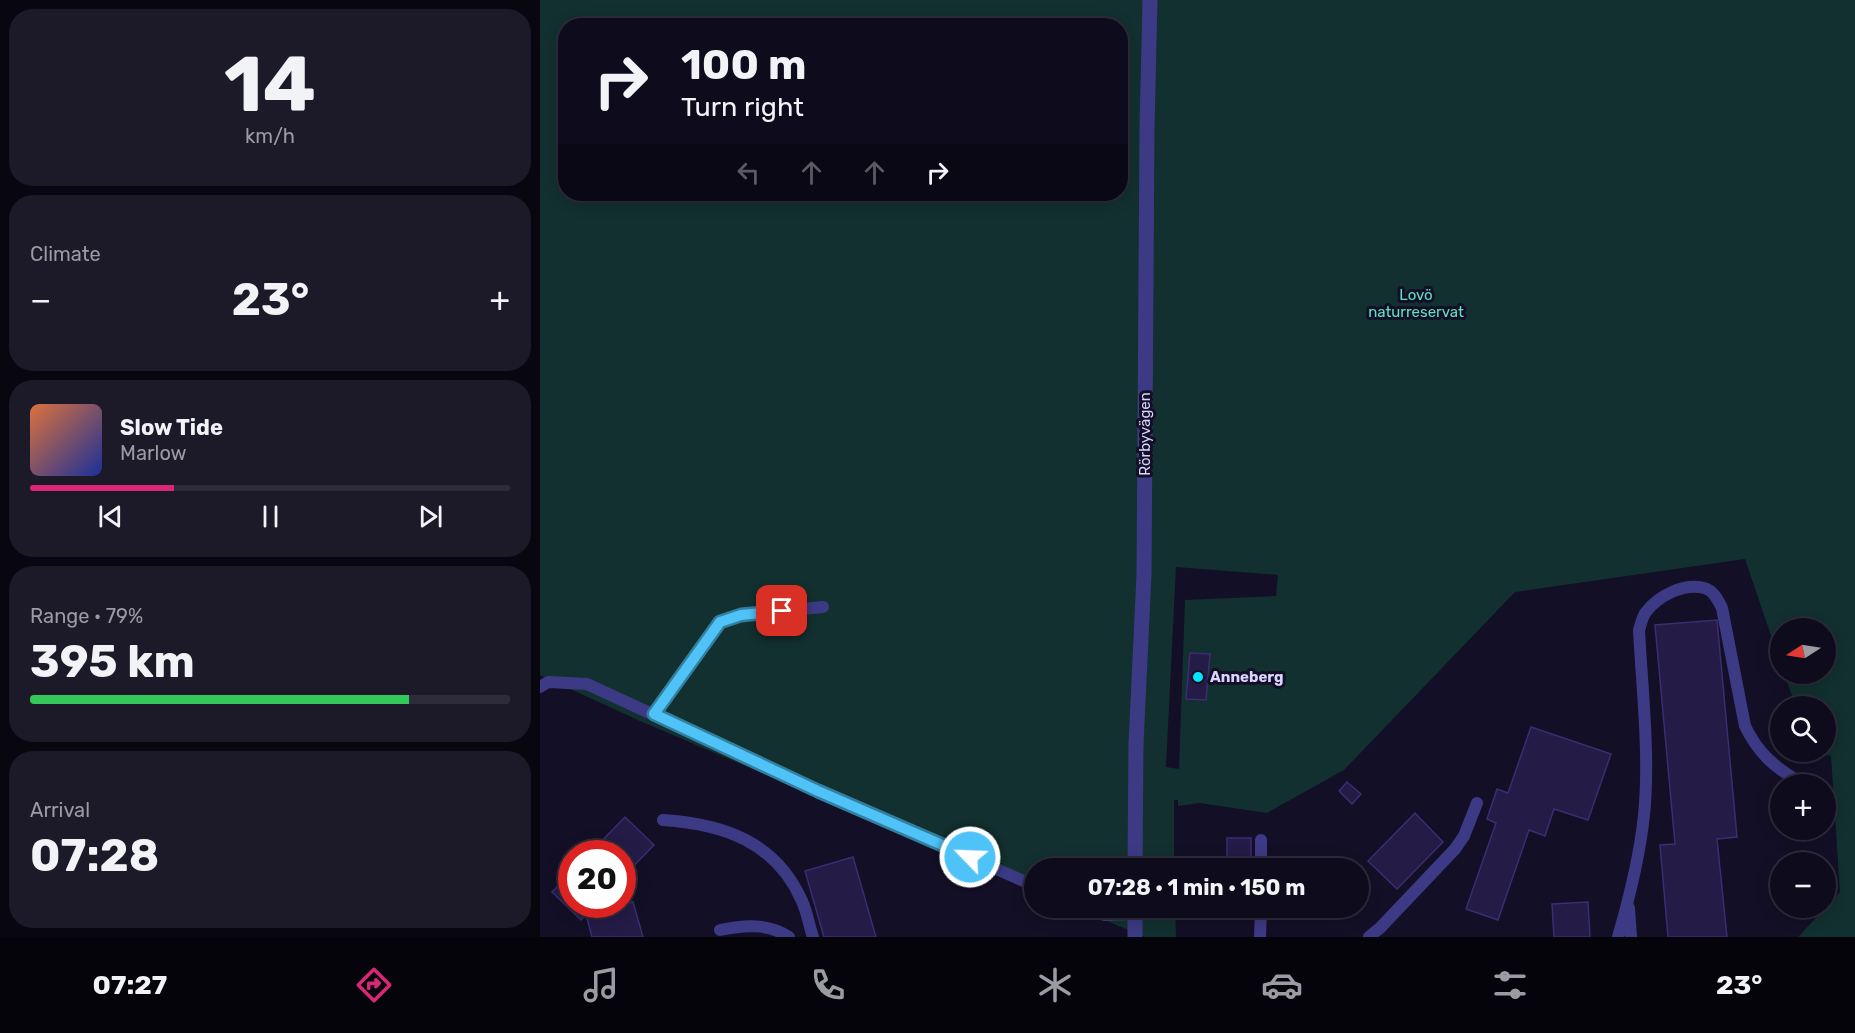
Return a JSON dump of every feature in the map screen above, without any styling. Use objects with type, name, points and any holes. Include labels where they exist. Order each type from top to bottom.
[{"type":"street","name":"Rörbyvägen","points":[[1136,858],[1136,744],[1144,575],[1149,0]]},
{"type":"street","points":[[1135,918],[1135,937]]},
{"type":"lane","points":[[1618,937],[1636,859],[1644,804],[1646,772],[1639,630],[1644,614],[1655,602],[1670,592],[1684,588],[1705,588],[1715,595],[1722,608],[1745,726],[1753,743],[1766,759],[1785,774]]},
{"type":"lane","points":[[654,714],[720,622],[741,615],[823,607]]},
{"type":"lane","points":[[540,687],[548,682],[587,684],[818,791],[1024,881]]},
{"type":"lane","points":[[1369,937],[1455,849],[1464,836],[1477,803]]},
{"type":"lane","points":[[663,820],[715,827],[747,841],[770,855],[788,876],[802,902],[813,937]]},
{"type":"lane","points":[[1261,858],[1262,840]]},
{"type":"lane","points":[[1629,891],[1631,937]]},
{"type":"lane","points":[[1260,918],[1260,937]]},
{"type":"lane","points":[[720,930],[737,926],[759,926],[778,930],[789,937]]},
{"type":"green space","name":"Lovö naturreservat","points":[[540,0],[1855,0],[1855,937],[1798,937],[1816,918],[1836,918],[1836,896],[1840,892],[1836,832],[1836,774],[1832,774],[1831,762],[1836,762],[1836,696],[1792,696],[1788,684],[1836,684],[1836,618],[1770,618],[1770,633],[1745,559],[1515,592],[1344,770],[1267,813],[1200,803],[1178,806],[1178,800],[1174,800],[1174,858],[1024,858],[1024,885],[640,721],[540,675]],"holes":[[[1176,567],[1278,575],[1276,596],[1185,600],[1179,769],[1166,767]]]},
{"type":"green space","points":[[1100,918],[1175,918],[1176,937],[1145,937]]},
{"type":"building","points":[[1717,620],[1737,837],[1717,839],[1727,937],[1668,937],[1660,845],[1675,844],[1655,625]]},
{"type":"building","name":"Anneberg","points":[[1190,653],[1210,654],[1206,700],[1186,699]]},
{"type":"building","points":[[1531,727],[1611,754],[1588,820],[1554,809],[1545,836],[1529,830],[1498,920],[1466,909],[1496,823],[1487,819],[1497,789],[1508,793]]},
{"type":"building","points":[[1347,782],[1361,794],[1352,804],[1339,791]]},
{"type":"building","points":[[1415,813],[1443,842],[1397,889],[1369,860]]},
{"type":"building","points":[[625,817],[654,845],[636,864],[636,840],[603,840]]},
{"type":"building","points":[[1227,838],[1251,838],[1251,858],[1227,858]]},
{"type":"building","points":[[853,857],[876,937],[824,937],[805,871]]},
{"type":"building","points":[[558,886],[558,898],[552,892]]},
{"type":"building","points":[[1588,902],[1590,937],[1554,937],[1552,904]]},
{"type":"building","points":[[636,912],[643,937],[592,937],[587,918],[636,918]]},
{"type":"place","name":"Anneberg","points":[[1198,677]]},
{"type":"route","points":[[782,611],[741,615],[720,622],[654,714],[818,791],[970,857]]}]
